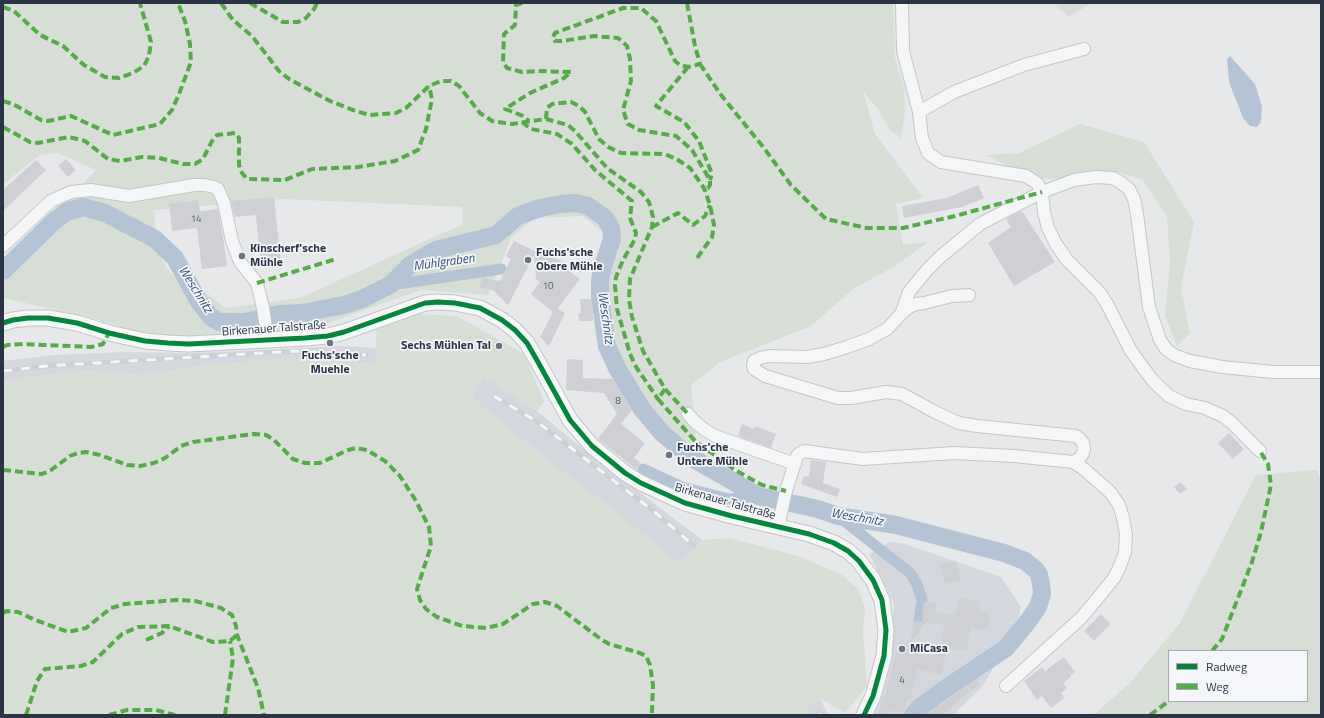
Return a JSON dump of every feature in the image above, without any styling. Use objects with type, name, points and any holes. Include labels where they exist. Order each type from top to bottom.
[{"type":"main road","name":"Birkenauer Talstraße","points":[[3,323],[28,318],[48,318],[77,323],[119,336],[168,344],[267,335],[328,336],[344,332],[425,303],[455,303],[480,308],[502,320],[515,330],[527,343],[570,420],[592,446],[625,473],[641,483],[685,503],[732,516],[809,534],[834,543],[848,551],[859,561],[873,580],[882,600],[886,630],[884,656],[873,696],[864,715]]},
{"type":"lane","points":[[902,3],[903,51],[919,112],[922,138],[928,153],[940,162],[1026,176],[1037,183],[1042,192],[1044,212],[1048,228],[1056,244],[1067,260],[1100,293],[1131,351],[1153,381],[1168,396],[1186,404],[1205,408],[1223,416],[1260,451]]},
{"type":"lane","points":[[919,112],[954,92],[1024,66],[1084,49]]},
{"type":"lane","points":[[901,314],[909,292],[940,258],[980,224],[1042,192],[1074,180],[1096,177],[1112,178],[1129,189],[1134,199],[1138,214],[1141,252],[1149,307],[1160,340],[1166,349],[1174,355],[1190,361],[1222,367],[1274,372],[1321,372]]},
{"type":"lane","points":[[3,246],[51,201],[71,192],[91,190],[129,196],[194,185],[205,185],[216,188],[224,203],[232,241],[240,262],[257,282],[262,302],[267,335]]},
{"type":"lane","points":[[969,295],[952,296],[924,304],[916,304],[901,314],[887,329],[847,347],[808,357],[769,356],[760,358],[754,361],[754,369],[765,376],[838,398],[851,398],[886,392],[902,394],[958,423],[1076,436],[1083,443],[1084,449],[1079,459],[1073,462]]},
{"type":"lane","points":[[688,414],[700,427],[715,436],[795,464]]},
{"type":"lane","points":[[778,527],[786,492],[795,464],[799,454],[804,451],[863,459],[954,453],[1014,456],[1073,462],[1084,469],[1112,493],[1119,505],[1126,534],[1125,552],[1120,566],[1114,578],[1081,618],[1006,686]]},
{"type":"path","points":[[592,269],[612,273]]},
{"type":"shaded area","points":[[3,3],[893,3],[895,58],[904,88],[905,113],[901,138],[890,130],[878,109],[863,91],[875,134],[923,198],[896,204],[903,245],[928,242],[897,265],[853,289],[811,326],[720,362],[691,385],[697,448],[758,489],[719,484],[684,465],[632,406],[606,350],[602,292],[607,235],[582,216],[534,218],[511,238],[488,295],[421,290],[328,323],[294,331],[176,336],[136,331],[87,317],[3,298],[3,270],[96,170],[58,153],[40,155],[3,184]],"holes":[[[284,199],[462,207],[463,224],[300,298],[225,308],[203,290],[171,274],[158,254],[154,210]]]},
{"type":"shaded area","points":[[1053,3],[1091,3],[1069,17]]},
{"type":"shaded area","points":[[1080,124],[1144,142],[1194,222],[1181,288],[1190,333],[1177,346],[1165,316],[1170,263],[1167,216],[1143,180],[1113,171],[1069,179],[1031,178],[986,155],[1019,153]]},
{"type":"shaded area","points":[[419,314],[457,316],[524,354],[544,401],[537,411],[483,376],[472,398],[541,455],[607,505],[679,563],[702,540],[729,538],[798,556],[842,575],[859,590],[865,609],[863,631],[867,686],[845,713],[820,698],[807,706],[810,715],[3,715],[3,381],[85,370],[142,375],[207,365],[295,358],[326,358],[376,364],[376,330]]},
{"type":"shaded area","points":[[342,346],[376,348],[376,364],[326,358],[295,358],[207,365],[142,375],[85,370],[3,381],[3,361],[55,355],[126,352],[196,353]]},
{"type":"shaded area","points":[[483,376],[537,411],[584,450],[702,540],[679,564],[607,505],[541,455],[472,398]]},
{"type":"shaded area","points":[[1317,470],[1321,482],[1321,715],[1093,715],[1129,684],[1180,623],[1256,475]]},
{"type":"shaded area","points":[[890,542],[905,544],[1001,577],[1021,607],[1017,628],[982,687],[953,715],[874,715],[880,701],[891,663],[894,603],[869,554]]},
{"type":"shaded area","points":[[820,698],[828,715],[810,715],[807,706]]},
{"type":"water","points":[[1230,56],[1255,84],[1262,107],[1261,122],[1257,127],[1250,126],[1243,118],[1229,82],[1227,59]]},
{"type":"building","points":[[66,159],[76,170],[68,177],[58,166]]},
{"type":"building","points":[[36,160],[46,170],[3,211],[3,190]]},
{"type":"building","points":[[978,185],[984,198],[962,207],[904,218],[902,206],[947,198]]},
{"type":"building","points":[[274,197],[281,264],[261,266],[256,215],[235,217],[231,201]]},
{"type":"building","points":[[198,200],[200,211],[218,209],[227,266],[202,269],[197,228],[172,231],[169,204]]},
{"type":"building","points":[[1022,211],[1055,262],[1014,286],[988,243],[1011,227],[1006,219]]},
{"type":"building","points":[[514,241],[549,258],[550,256],[568,264],[568,270],[580,279],[557,309],[565,313],[549,346],[540,337],[553,312],[531,294],[540,282],[536,279],[534,255],[508,305],[493,290],[480,288],[482,278],[500,281],[511,259],[506,256]]},
{"type":"building","points":[[580,299],[592,299],[593,321],[579,321],[578,313],[581,313]]},
{"type":"building","points":[[567,359],[583,360],[583,378],[613,379],[632,410],[621,424],[645,443],[634,458],[640,462],[636,469],[598,439],[617,414],[604,393],[566,390]]},
{"type":"building","points":[[742,424],[754,429],[755,426],[776,434],[771,448],[738,436]]},
{"type":"building","points":[[1229,433],[1244,449],[1233,459],[1218,443]]},
{"type":"building","points":[[811,460],[826,462],[823,483],[840,489],[837,497],[801,484],[804,476],[809,477]]},
{"type":"building","points":[[1180,482],[1187,489],[1180,494],[1174,487]]},
{"type":"building","points":[[956,561],[960,580],[945,583],[940,565]]},
{"type":"building","points":[[958,598],[980,601],[978,612],[990,613],[988,630],[970,628],[967,651],[941,648],[944,625],[922,622],[924,602],[936,603],[935,612],[956,615]]},
{"type":"building","points":[[1101,614],[1111,624],[1094,641],[1084,631]]},
{"type":"building","points":[[915,621],[923,622],[921,631],[910,642]]},
{"type":"building","points":[[899,642],[946,655],[940,675],[918,669],[910,699],[907,699],[903,713],[893,710],[892,713],[887,711],[885,715],[877,715],[886,693]]},
{"type":"building","points":[[1064,657],[1075,672],[1063,683],[1067,688],[1061,693],[1064,698],[1051,708],[1042,696],[1037,700],[1024,681],[1042,667],[1045,671]]},
{"type":"building","points":[[976,679],[980,684],[956,703],[944,715],[925,715]]},
{"type":"waterway","name":"Weschnitz","points":[[3,271],[53,222],[66,212],[83,207],[105,213],[155,239],[175,258],[199,302],[211,317],[219,322],[245,322],[280,314],[302,313],[344,305],[362,299],[390,285],[410,265],[436,250],[496,235],[518,216],[540,208],[561,204],[576,203],[588,206],[605,218],[611,228],[612,239],[602,269],[600,281],[600,298],[607,346],[617,368],[642,409],[662,433],[689,456],[758,496],[818,509],[838,516],[896,525],[1004,553],[1025,561],[1036,570],[1039,575],[1042,594],[1038,607],[1006,648],[942,691],[919,708],[913,715]]},
{"type":"waterway","name":"Mühlgraben","points":[[390,285],[501,269]]},
{"type":"waterway","points":[[643,469],[682,487],[728,499],[758,496]]},
{"type":"waterway","points":[[838,516],[910,573],[917,584],[922,600],[919,621]]},
{"type":"railway","points":[[3,371],[46,366],[296,351],[366,355]]},
{"type":"railway","points":[[494,396],[536,421],[656,513],[694,546]]},
{"type":"marked path","points":[[3,7],[14,11],[40,35],[63,46],[84,65],[105,77],[119,78],[133,73],[144,66],[149,56],[151,42],[140,3]]},
{"type":"marked path","points":[[3,101],[13,104],[41,120],[48,121],[71,116],[113,135],[160,124],[172,110],[191,62],[190,44],[185,21],[178,3]]},
{"type":"marked path","points":[[221,3],[233,20],[252,36],[279,71],[289,79],[330,101],[353,110],[369,115],[396,113],[406,108],[429,86],[441,81],[451,81],[459,86],[480,113],[492,121],[512,124],[546,119],[568,125],[575,131],[607,168],[641,192],[649,202],[653,217],[652,227],[630,279],[629,299],[632,317],[643,351],[665,389],[688,414]]},
{"type":"marked path","points":[[250,3],[283,22],[298,22],[306,18],[317,3]]},
{"type":"marked path","points":[[522,3],[516,5],[515,25],[504,34],[503,62],[507,68],[522,72],[571,72],[564,78],[530,93],[505,109],[523,116],[529,121]]},
{"type":"marked path","points":[[687,3],[700,64],[688,67],[680,65],[675,61],[656,21],[641,8],[623,8],[555,33],[553,37],[555,41],[594,36],[618,38],[627,46],[630,59],[631,81],[623,110],[628,124],[639,130],[676,136],[692,150],[710,180],[710,185],[708,188],[704,188]]},
{"type":"marked path","points":[[700,64],[721,95],[764,148],[791,185],[826,219],[867,228],[903,228],[955,216],[1042,192]]},
{"type":"marked path","points":[[688,67],[656,106],[684,122],[699,141],[712,174],[710,180]]},
{"type":"marked path","points":[[3,127],[30,142],[38,143],[69,137],[85,141],[108,159],[120,161],[142,157],[159,158],[183,164],[195,164],[203,159],[213,139],[217,135],[235,133],[239,138],[239,165],[242,173],[247,179],[285,180],[312,169],[358,167],[395,161],[418,150],[426,129],[432,99],[429,86]]},
{"type":"marked path","points":[[546,119],[547,108],[552,104],[571,102],[579,106],[585,112],[599,139],[608,147],[621,153],[665,154],[690,168],[704,188],[710,205],[714,225],[712,237],[697,258]]},
{"type":"marked path","points":[[522,122],[531,129],[557,134],[572,144],[595,170],[632,201],[630,218],[636,233],[635,239],[623,260],[616,277],[615,285],[617,309],[630,354],[636,367],[658,399]]},
{"type":"marked path","points":[[652,227],[678,213],[693,225],[705,216],[710,205]]},
{"type":"marked path","points":[[257,283],[336,259]]},
{"type":"marked path","points":[[585,268],[592,269]]},
{"type":"marked path","points":[[3,347],[7,345],[23,344],[91,347],[103,344],[109,333]]},
{"type":"marked path","points":[[665,389],[658,399],[695,441],[735,470],[762,485],[786,491]]},
{"type":"marked path","points":[[3,470],[42,474],[51,470],[70,456],[86,452],[100,455],[127,465],[140,466],[154,463],[165,458],[181,446],[193,442],[254,434],[266,435],[274,440],[293,459],[305,463],[320,463],[348,450],[356,448],[367,450],[385,461],[400,476],[416,501],[429,527],[431,546],[417,589],[420,600],[426,609],[437,617],[462,626],[486,628],[503,624],[533,604],[545,602],[557,606],[609,644],[646,656],[650,665],[653,685],[651,715]]},
{"type":"marked path","points":[[1213,650],[1222,639],[1252,562],[1261,532],[1271,485],[1268,464],[1260,451]]},
{"type":"marked path","points":[[3,613],[6,611],[18,612],[68,632],[86,628],[111,608],[125,604],[177,600],[195,601],[221,608],[232,615],[236,626],[237,635],[258,688],[264,715]]},
{"type":"marked path","points":[[146,640],[162,633],[169,626]]},
{"type":"marked path","points":[[26,715],[37,681],[45,669],[81,666],[93,662],[122,634],[138,627],[169,626],[213,642],[230,641],[237,635]]},
{"type":"marked path","points":[[225,715],[233,658],[230,641]]},
{"type":"marked path","points":[[1150,715],[1168,702]]},
{"type":"marked path","points":[[109,715],[127,710],[156,710],[175,715]]},
{"type":"cycle path","points":[[3,323],[28,318],[48,318],[77,323],[109,333],[145,341],[189,344],[328,336],[344,332],[425,303],[455,303],[480,308],[502,320],[515,330],[527,343],[570,420],[592,446],[625,473],[641,483],[685,503],[732,516],[809,534],[834,543],[848,551],[859,561],[873,580],[882,600],[886,630],[884,656],[873,696],[864,715]]},
{"type":"place","name":"Kinscherf'sche Mühle","points":[[242,256]]},
{"type":"place","name":"Fuchs'sche Obere Mühle","points":[[528,260]]},
{"type":"place","name":"Fuchs'sche Muehle","points":[[330,343]]},
{"type":"place","name":"Sechs Mühlen Tal","points":[[499,346]]},
{"type":"place","name":"Fuchs'che Untere Mühle","points":[[669,455]]},
{"type":"place","name":"MiCasa","points":[[902,649]]}]
